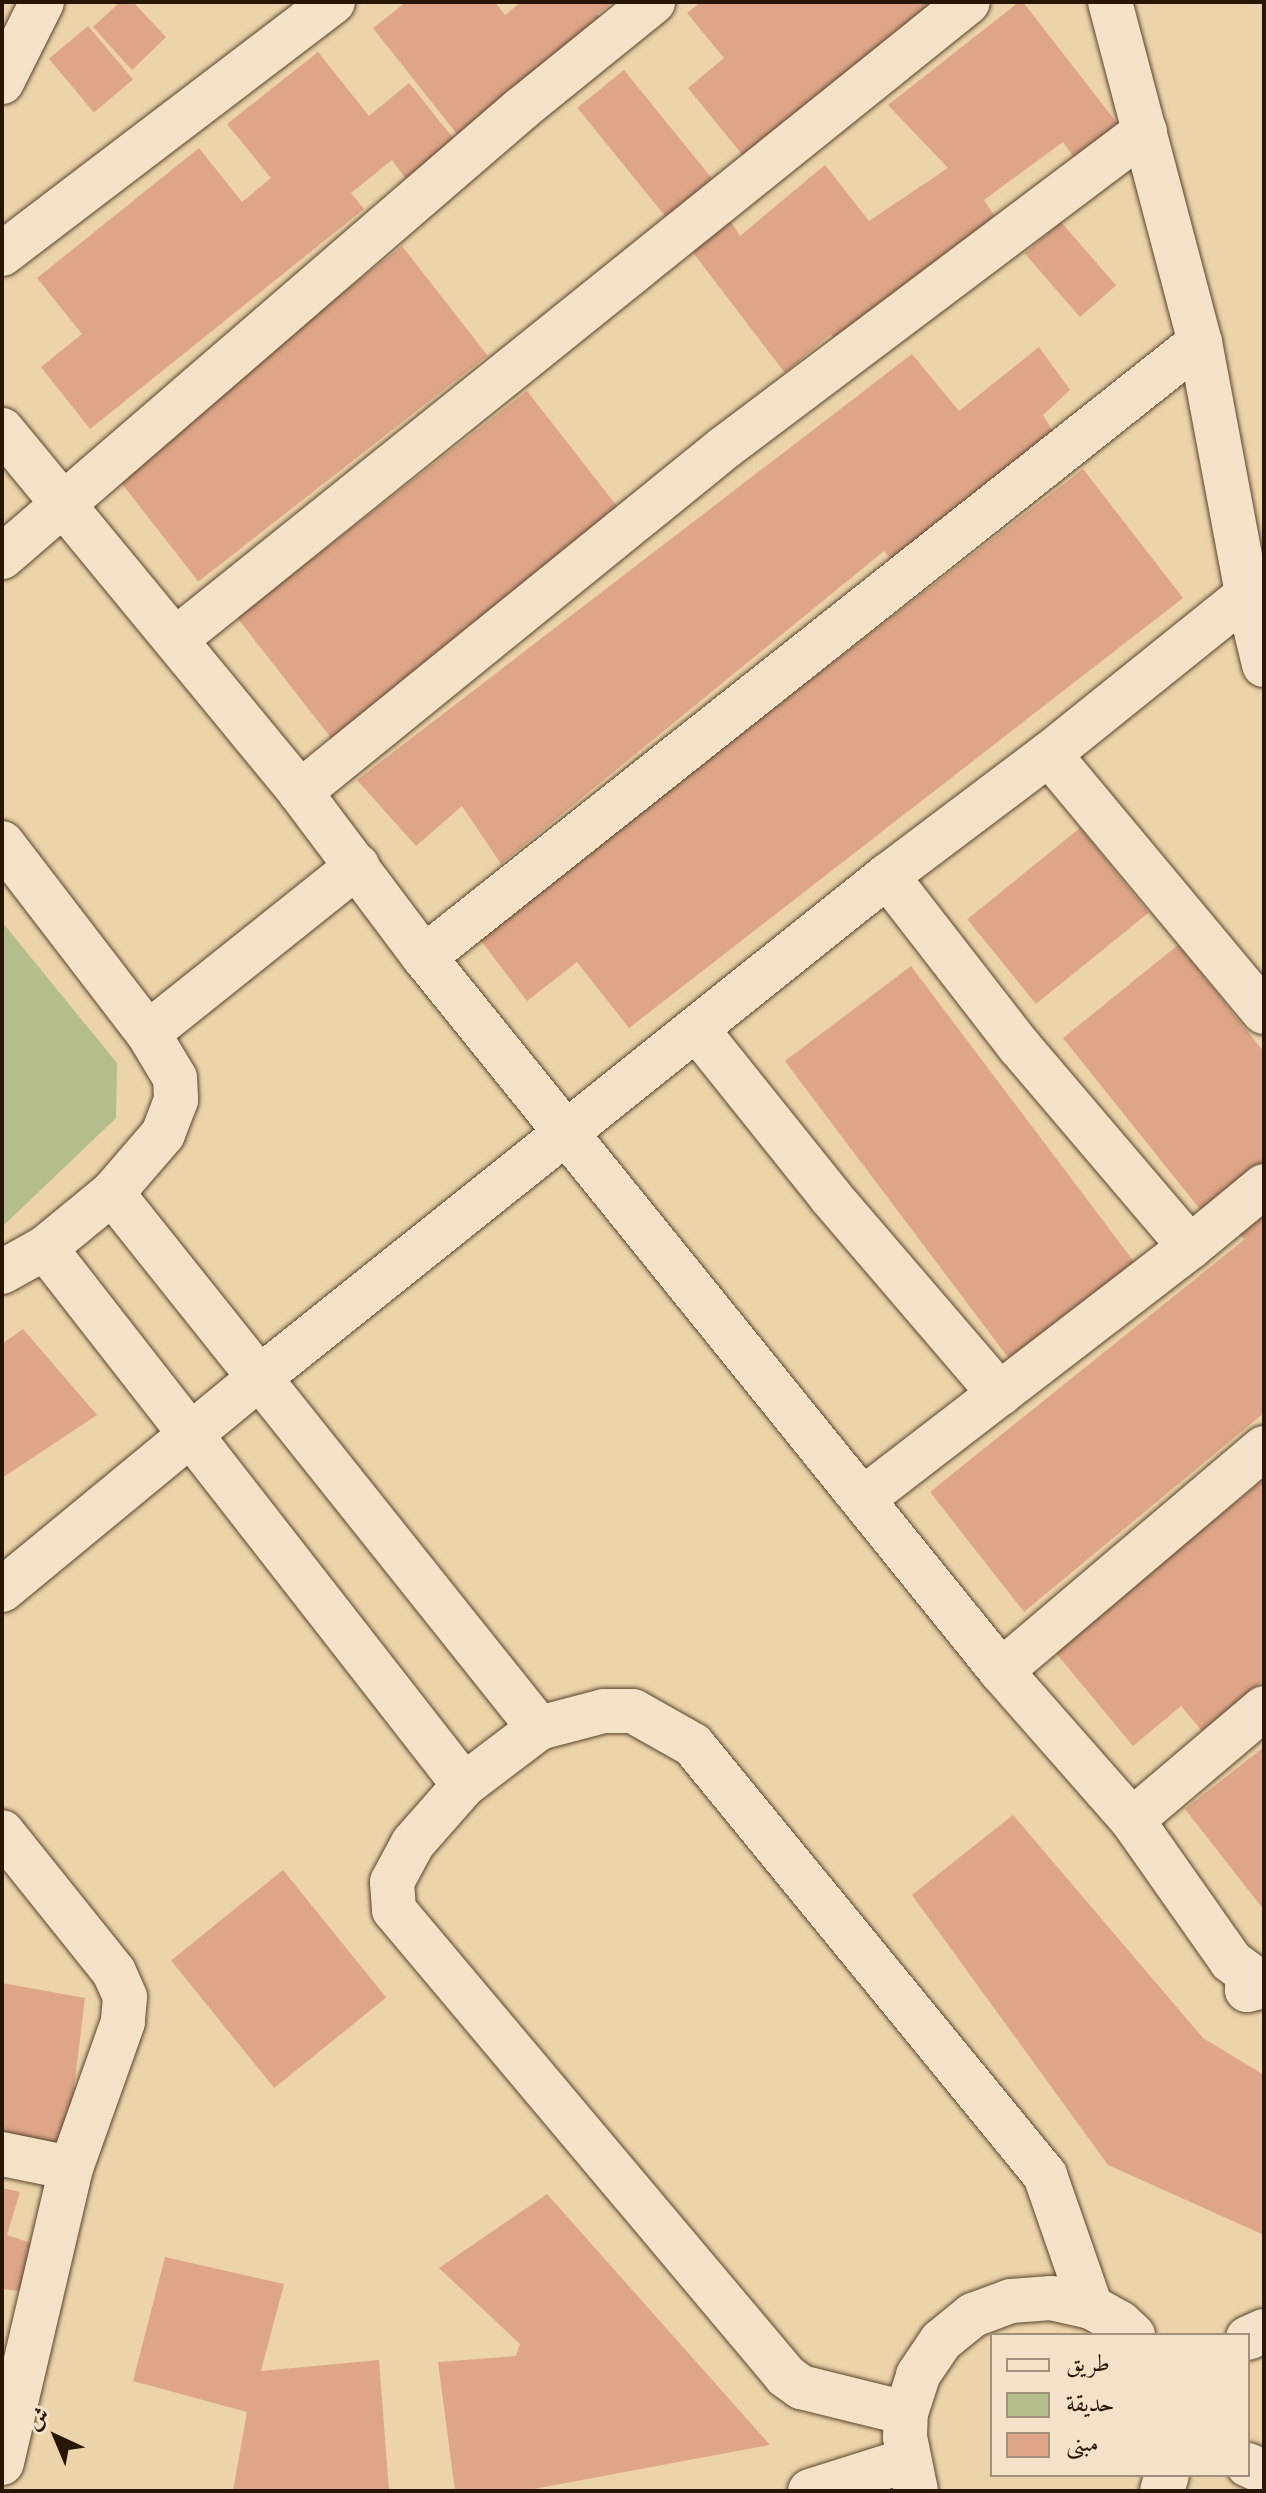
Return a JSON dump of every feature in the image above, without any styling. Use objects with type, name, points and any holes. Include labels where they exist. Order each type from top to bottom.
[{"type":"street","points":[[2,82],[42,2]]},
{"type":"street","points":[[2,254],[333,2]]},
{"type":"street","points":[[2,557],[508,120],[653,2]]},
{"type":"street","points":[[176,639],[968,2]]},
{"type":"street","points":[[1110,2],[1200,342],[1256,587],[1264,665]]},
{"type":"street","points":[[300,792],[724,448],[1145,131]]},
{"type":"street","points":[[424,957],[1200,342]]},
{"type":"street","points":[[2,430],[300,792],[424,957],[1001,1671],[1132,1820],[1231,1961],[1247,1973],[1247,1990],[1264,1986]]},
{"type":"street","points":[[2,1590],[259,1378],[698,1031],[887,876],[1049,754],[1256,587]]},
{"type":"street","points":[[1049,754],[1264,1012]]},
{"type":"street","points":[[2,843],[148,1033],[175,1078],[176,1100],[163,1134],[112,1193],[45,1248],[2,1272]]},
{"type":"street","points":[[148,1033],[357,866]]},
{"type":"street","points":[[887,876],[1019,1046],[1190,1247]]},
{"type":"street","points":[[698,1031],[830,1196],[1000,1394]]},
{"type":"street","points":[[864,1498],[1190,1247],[1264,1186]]},
{"type":"street","points":[[112,1193],[539,1728]]},
{"type":"street","points":[[45,1248],[464,1785]]},
{"type":"street","points":[[1001,1671],[1264,1448]]},
{"type":"street","points":[[1132,1820],[1264,1708]]},
{"type":"street","points":[[906,2413],[801,2387],[786,2376],[394,1910],[392,1882],[413,1843],[464,1785],[539,1728],[604,1711],[633,1711],[693,1745],[1045,2175],[1091,2307]]},
{"type":"street","points":[[2,1832],[114,1972],[125,1997],[123,2022],[71,2168],[2,2463]]},
{"type":"street","points":[[2,2154],[71,2168]]},
{"type":"street","points":[[810,2491],[912,2476],[906,2413],[918,2375],[941,2341],[973,2315],[1011,2301],[1051,2298],[1091,2307],[1120,2323],[1131,2333]]},
{"type":"green space","points":[[2,922],[117,1063],[116,1118],[2,1227]]},
{"type":"building","points":[[120,2],[133,2],[166,37],[132,70],[93,27]]},
{"type":"building","points":[[406,2],[495,2],[505,15],[521,2],[613,2],[597,14],[608,28],[464,143],[373,28]]},
{"type":"building","points":[[701,2],[937,2],[745,158],[688,88],[724,58],[687,13]]},
{"type":"building","points":[[1019,2],[1023,2],[1117,123],[1076,160],[1063,142],[984,200],[997,220],[836,344],[831,334],[785,373],[691,250],[730,220],[740,236],[825,165],[869,221],[948,168],[888,105]]},
{"type":"building","points":[[88,26],[133,80],[94,112],[49,59]]},
{"type":"building","points":[[318,52],[369,116],[409,83],[457,143],[409,183],[392,160],[351,193],[364,209],[90,429],[41,367],[82,334],[37,278],[199,148],[242,202],[271,178],[227,124]]},
{"type":"building","points":[[624,70],[713,180],[667,218],[577,108]]},
{"type":"building","points":[[1061,222],[1116,285],[1080,317],[1025,253]]},
{"type":"building","points":[[402,246],[488,356],[198,581],[113,472]]},
{"type":"building","points":[[1039,347],[1070,390],[1043,415],[1053,432],[896,565],[884,551],[501,864],[462,806],[416,846],[357,780],[912,354],[959,411]]},
{"type":"building","points":[[527,391],[623,514],[333,740],[237,618]]},
{"type":"building","points":[[1083,469],[1183,598],[629,1028],[577,962],[527,1001],[478,937]]},
{"type":"building","points":[[1080,828],[1149,913],[1036,1004],[967,919]]},
{"type":"building","points":[[1178,945],[1264,1052],[1264,1164],[1203,1213],[1063,1038]]},
{"type":"building","points":[[911,966],[1135,1263],[1009,1358],[785,1061]]},
{"type":"building","points":[[1264,1203],[1264,1413],[1024,1612],[930,1492],[1245,1239],[1232,1230]]},
{"type":"building","points":[[23,1329],[97,1415],[2,1478],[2,1344]]},
{"type":"building","points":[[1264,1479],[1264,1680],[1202,1731],[1181,1706],[1133,1746],[1055,1652]]},
{"type":"building","points":[[1264,1747],[1264,1910],[1185,1809]]},
{"type":"building","points":[[1013,1815],[1203,2038],[1264,2075],[1264,2235],[1108,2165],[912,1895]]},
{"type":"building","points":[[283,1870],[386,1997],[274,2088],[171,1961]]},
{"type":"building","points":[[2,1983],[85,1998],[66,2153],[2,2140]]},
{"type":"building","points":[[2,2188],[20,2192],[7,2235],[34,2244],[20,2291],[2,2289]]},
{"type":"building","points":[[547,2194],[770,2445],[523,2491],[455,2491],[438,2362],[516,2356],[520,2344],[439,2268]]},
{"type":"building","points":[[165,2257],[284,2284],[261,2371],[379,2360],[389,2491],[233,2491],[247,2412],[133,2381]]}]
